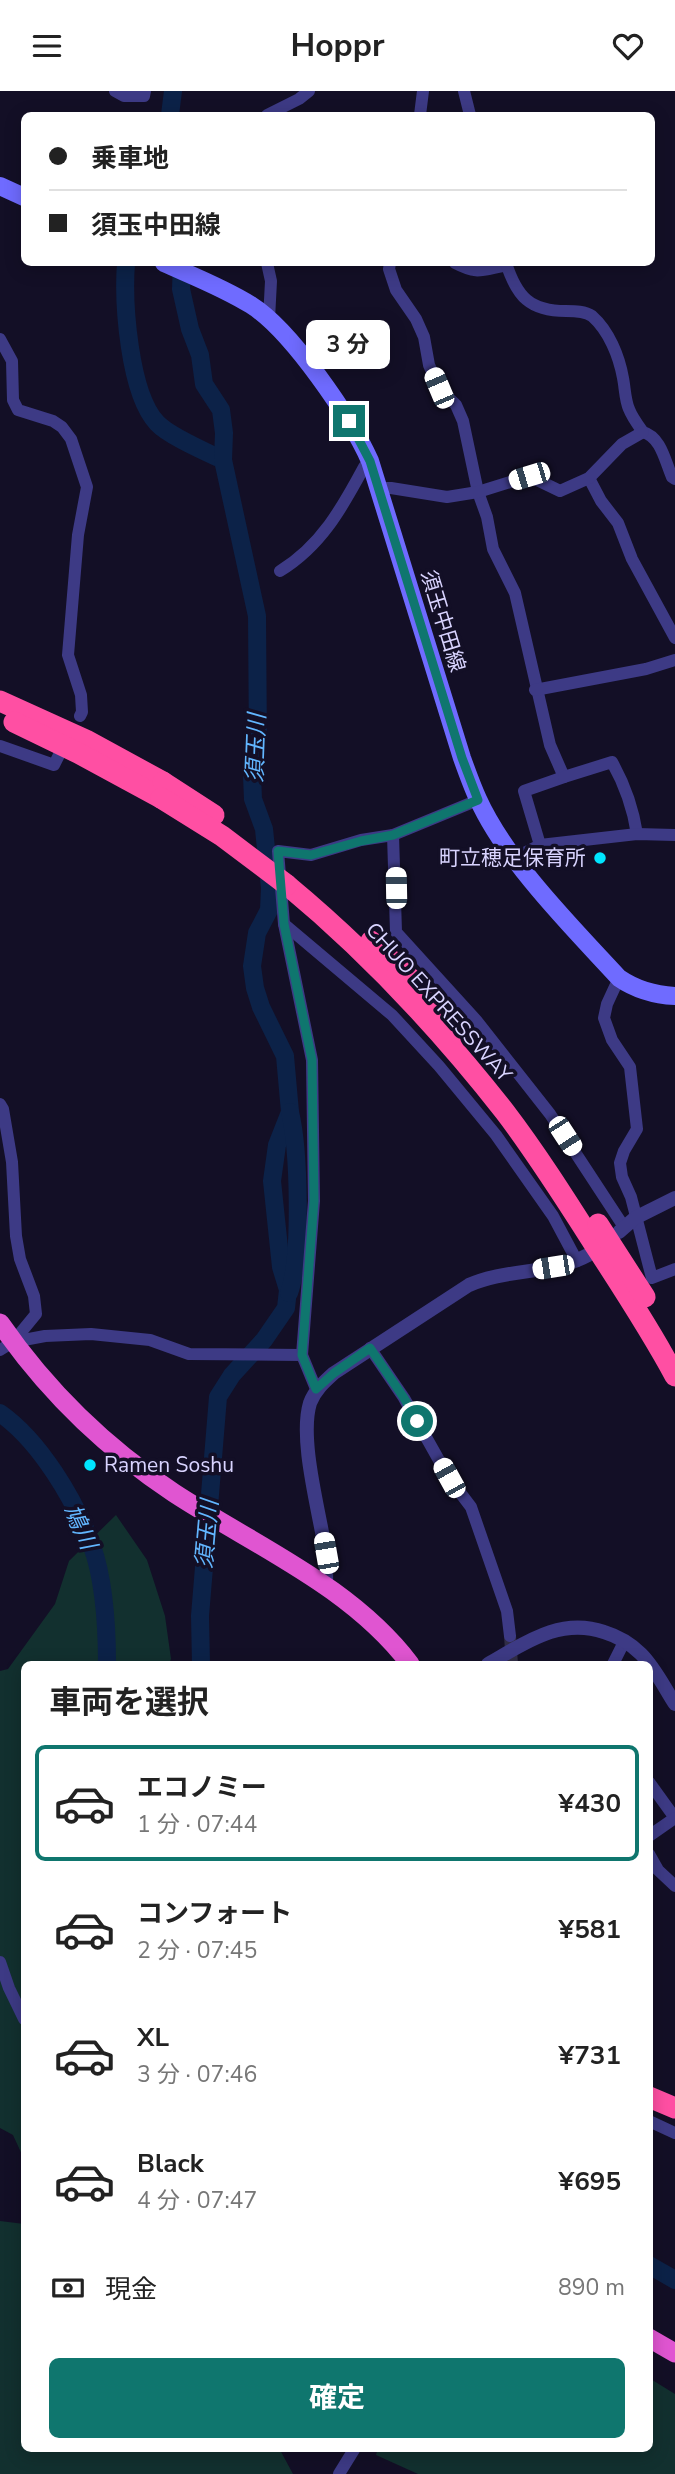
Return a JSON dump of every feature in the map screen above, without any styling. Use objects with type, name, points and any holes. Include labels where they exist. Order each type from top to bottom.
[{"type":"highway","name":"CHUO EXPRESSWAY","points":[[0,701],[86,740],[162,790],[222,837],[288,877],[365,935],[410,978],[517,1104],[675,1346]]},
{"type":"highway","name":"CHUO EXPRESSWAY","points":[[0,716],[162,790]]},
{"type":"highway","name":"CHUO EXPRESSWAY","points":[[288,877],[450,1044],[506,1114],[592,1241],[675,1376]]},
{"type":"highway","points":[[0,1323],[6,1346],[88,1426],[132,1463],[200,1510],[309,1576],[365,1615],[395,1644],[408,1661]]},
{"type":"highway","points":[[653,2099],[675,2108]]},
{"type":"highway","points":[[653,2108],[675,2117]]},
{"type":"highway","points":[[653,2340],[675,2353]]},
{"type":"main road","points":[[0,186],[21,196]]},
{"type":"main road","name":"須玉中田線","points":[[170,266],[239,298],[269,319],[290,341],[349,421],[370,461],[462,758],[478,800],[514,857],[619,978],[646,991],[675,996]]},
{"type":"street","points":[[115,91],[124,96],[144,96],[145,91]]},
{"type":"street","points":[[273,112],[309,91]]},
{"type":"street","points":[[420,112],[423,91]]},
{"type":"street","points":[[464,91],[469,112]]},
{"type":"street","points":[[268,266],[271,281],[269,319]]},
{"type":"street","points":[[390,266],[396,290],[424,337],[429,365],[439,388],[459,410],[493,549],[515,593],[550,745],[564,777]]},
{"type":"street","points":[[459,266],[467,271],[497,266]]},
{"type":"street","points":[[507,266],[514,282],[531,305],[548,311],[590,314],[597,321],[615,349],[628,407],[643,432]]},
{"type":"street","points":[[0,339],[12,361],[13,400],[18,410],[53,421],[62,427],[71,439],[87,487],[78,535],[68,655],[82,695],[82,712],[79,716]]},
{"type":"street","points":[[378,488],[447,497],[478,492],[529,476],[560,491],[589,478],[622,444],[643,432],[651,434],[658,441],[675,479]]},
{"type":"street","points":[[280,571],[298,560],[339,514],[364,467],[370,461]]},
{"type":"street","points":[[589,478],[601,501],[618,523],[632,559],[675,638]]},
{"type":"street","points":[[536,690],[646,669],[675,660]]},
{"type":"street","points":[[0,746],[54,765],[59,755]]},
{"type":"street","points":[[540,845],[524,791],[612,762],[623,782],[634,813],[637,834]]},
{"type":"street","points":[[316,1389],[302,1355],[314,1201],[312,1060],[284,924],[278,851],[311,855],[393,835],[478,800]]},
{"type":"street","points":[[514,857],[540,845],[637,834],[675,835]]},
{"type":"street","points":[[393,835],[396,932],[477,1020],[550,1114],[626,1226],[652,1278],[675,1269]]},
{"type":"street","points":[[284,924],[393,1015],[439,1066],[496,1135],[583,1258],[553,1267],[486,1278],[469,1285],[370,1348],[316,1389],[309,1412],[308,1441],[326,1553],[326,1587]]},
{"type":"street","points":[[619,978],[607,1004],[604,1018],[612,1040],[630,1067],[636,1129],[620,1163],[622,1177],[631,1198],[626,1226]]},
{"type":"street","points":[[0,1104],[12,1162],[18,1248],[34,1296],[36,1314],[6,1346]]},
{"type":"street","points":[[626,1226],[675,1198]]},
{"type":"street","points":[[6,1346],[45,1336],[91,1333],[150,1340],[189,1354],[302,1355]]},
{"type":"street","points":[[370,1348],[404,1398],[449,1478],[471,1507],[506,1611],[510,1636]]},
{"type":"street","points":[[493,1661],[536,1637],[562,1628],[591,1628],[625,1642],[642,1654],[647,1661]]},
{"type":"street","points":[[615,1661],[625,1642]]},
{"type":"street","points":[[653,1671],[675,1704]]},
{"type":"street","points":[[653,1788],[675,1818],[653,1833]]},
{"type":"street","points":[[653,1861],[675,1887]]},
{"type":"street","points":[[0,1962],[21,2013]]},
{"type":"street","points":[[653,2122],[675,2133]]},
{"type":"street","points":[[339,2474],[353,2452]]},
{"type":"green space","points":[[116,1515],[147,1560],[165,1616],[171,1659],[21,1661],[21,2152],[13,2135],[0,2128],[0,1671],[8,1669],[55,1604],[69,1561]]},
{"type":"green space","points":[[0,2221],[21,2224],[21,2452],[281,2452],[293,2474],[0,2474]]},
{"type":"green space","points":[[653,2380],[675,2394],[675,2474],[418,2474],[376,2455],[377,2452],[653,2452]]},
{"type":"waterway","name":"須玉川","points":[[170,112],[173,91]]},
{"type":"waterway","name":"須玉川","points":[[126,266],[130,347],[140,391],[148,409],[157,423],[170,433],[223,460]]},
{"type":"waterway","name":"須玉川","points":[[182,266],[181,289],[190,329],[200,355],[204,384],[221,410],[223,460],[257,616],[258,746],[252,776],[253,799],[264,829],[270,888],[269,910],[257,933],[252,966],[261,1007],[285,1056],[290,1112],[277,1145],[272,1181],[281,1267],[288,1290],[286,1308],[264,1340],[232,1375],[218,1397],[200,1616],[201,1661]]},
{"type":"waterway","name":"須玉川","points":[[289,1293],[296,1255],[298,1203],[290,1112]]},
{"type":"waterway","name":"鳩川","points":[[0,1413],[15,1425],[42,1455],[66,1491],[85,1528],[96,1559],[102,1589],[107,1661]]},
{"type":"waterway","name":"須玉川","points":[[653,2267],[675,2280]]},
{"type":"tunnel","points":[[510,1636],[512,1661]]},
{"type":"place","name":"町立穂足保育所","points":[[600,858]]},
{"type":"place","name":"Ramen Soshu","points":[[90,1465]]},
{"type":"route","points":[[349,421],[370,461],[462,758],[478,800],[393,835],[311,855],[278,851],[284,924],[312,1060],[314,1201],[302,1355],[316,1389],[370,1348],[417,1421]]}]
